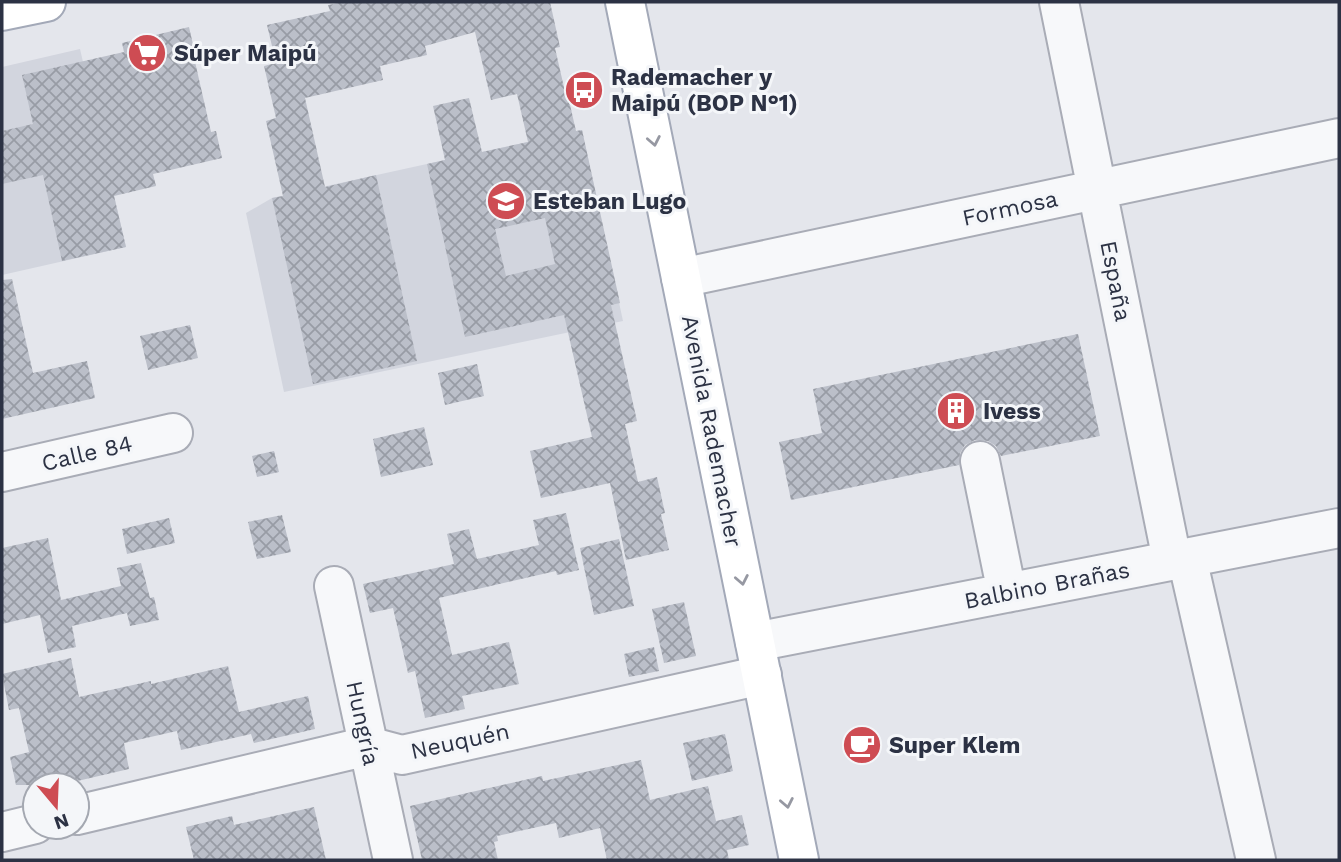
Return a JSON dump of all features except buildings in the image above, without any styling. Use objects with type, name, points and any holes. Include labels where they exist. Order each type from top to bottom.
[{"type":"main road","points":[[2,11],[46,2]]},
{"type":"main road","name":"Avenida Rademacher","points":[[625,2],[799,860]]},
{"type":"street","name":"España","points":[[1059,2],[1097,190],[1180,559],[1256,860]]},
{"type":"street","name":"Formosa","points":[[681,278],[1339,138]]},
{"type":"street","name":"Calle 84","points":[[2,472],[173,433]]},
{"type":"street","points":[[979,461],[1007,593]]},
{"type":"street","name":"Balbino Brañas","points":[[758,659],[1007,593],[1339,528]]},
{"type":"street","name":"Hungría","points":[[334,586],[393,860]]},
{"type":"street","name":"Neuquén","points":[[91,811],[368,746],[402,755],[758,659]]},
{"type":"street","points":[[2,832],[21,827]]},
{"type":"shaded area","points":[[80,49],[126,247],[2,275],[2,67]]},
{"type":"shaded area","points":[[582,130],[623,321],[284,392],[246,213],[272,198]]},
{"type":"place","name":"Súper Maipú","points":[[147,53]]},
{"type":"place","name":"Rademacher y Maipú (BOP N°1)","points":[[584,90]]},
{"type":"place","name":"Esteban Lugo","points":[[506,201]]},
{"type":"place","name":"Ivess","points":[[956,411]]},
{"type":"place","name":"Super Klem","points":[[862,745]]}]
